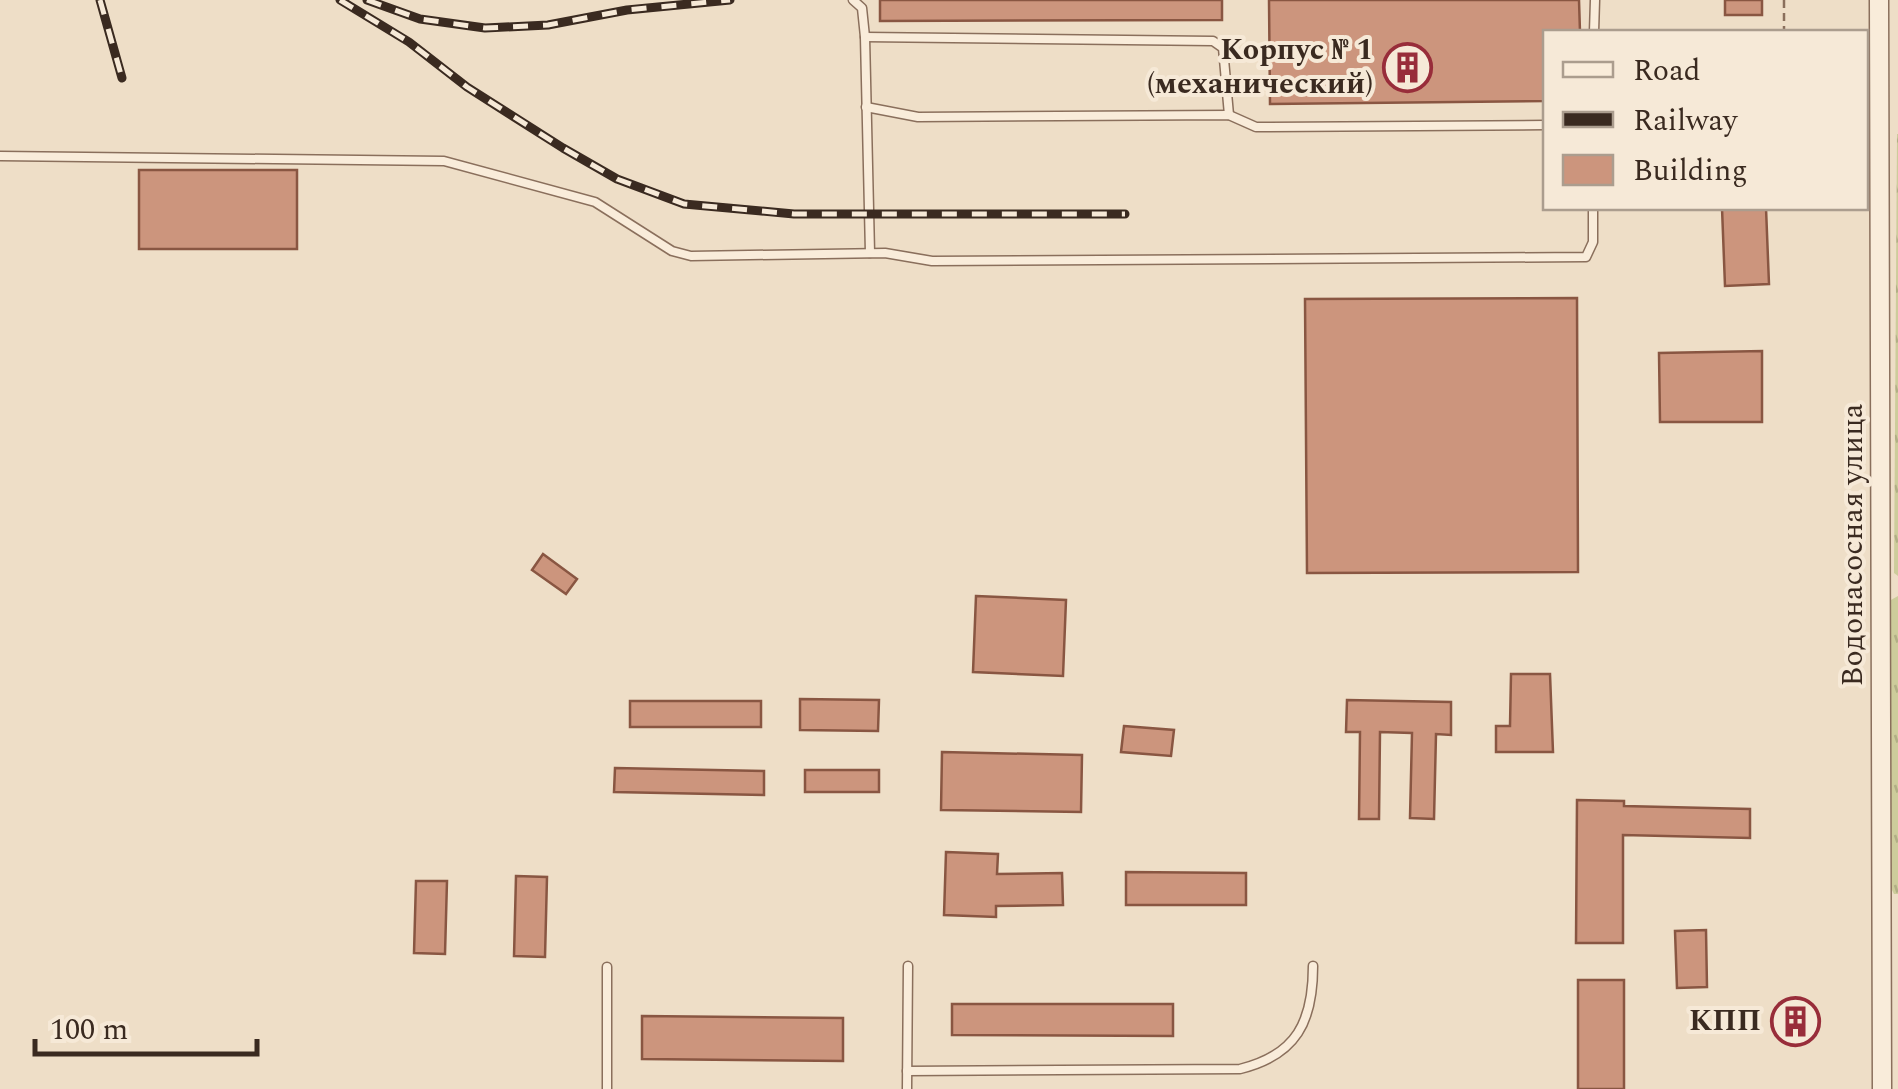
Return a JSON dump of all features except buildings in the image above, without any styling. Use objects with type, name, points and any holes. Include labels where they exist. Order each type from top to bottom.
[{"type":"street","name":"Водонасосная улица","points":[[1879,0],[1882,1089]]},
{"type":"lane","points":[[854,0],[862,8],[864,36],[870,253]]},
{"type":"lane","points":[[1594,30],[1595,0]]},
{"type":"lane","points":[[864,36],[1213,41],[1223,48],[1229,114]]},
{"type":"lane","points":[[866,106],[918,117],[1229,114],[1256,127],[1543,126]]},
{"type":"lane","points":[[0,156],[444,162],[594,202],[672,251],[691,256],[870,253],[932,260],[1586,257],[1593,242],[1593,210]]},
{"type":"lane","points":[[907,1089],[908,966]]},
{"type":"lane","points":[[908,1071],[1240,1069],[1263,1064],[1299,1032],[1310,1012],[1312,966]]},
{"type":"lane","points":[[607,1089],[608,967]]},
{"type":"path","points":[[1784,0],[1784,30]]},
{"type":"green space","points":[[1898,134],[1898,576],[1894,573]]},
{"type":"green space","points":[[1898,596],[1898,894],[1894,894],[1888,882],[1889,601]]},
{"type":"railway","points":[[100,0],[122,78]]},
{"type":"railway","points":[[340,0],[409,42],[467,87],[563,148],[617,179],[684,204],[794,214],[1125,214]]},
{"type":"railway","points":[[367,0],[420,19],[485,28],[548,25],[627,10],[730,0]]},
{"type":"place","name":"Корпус № 1 (механический)","points":[[1408,67]]},
{"type":"place","name":"КПП","points":[[1796,1021]]}]
